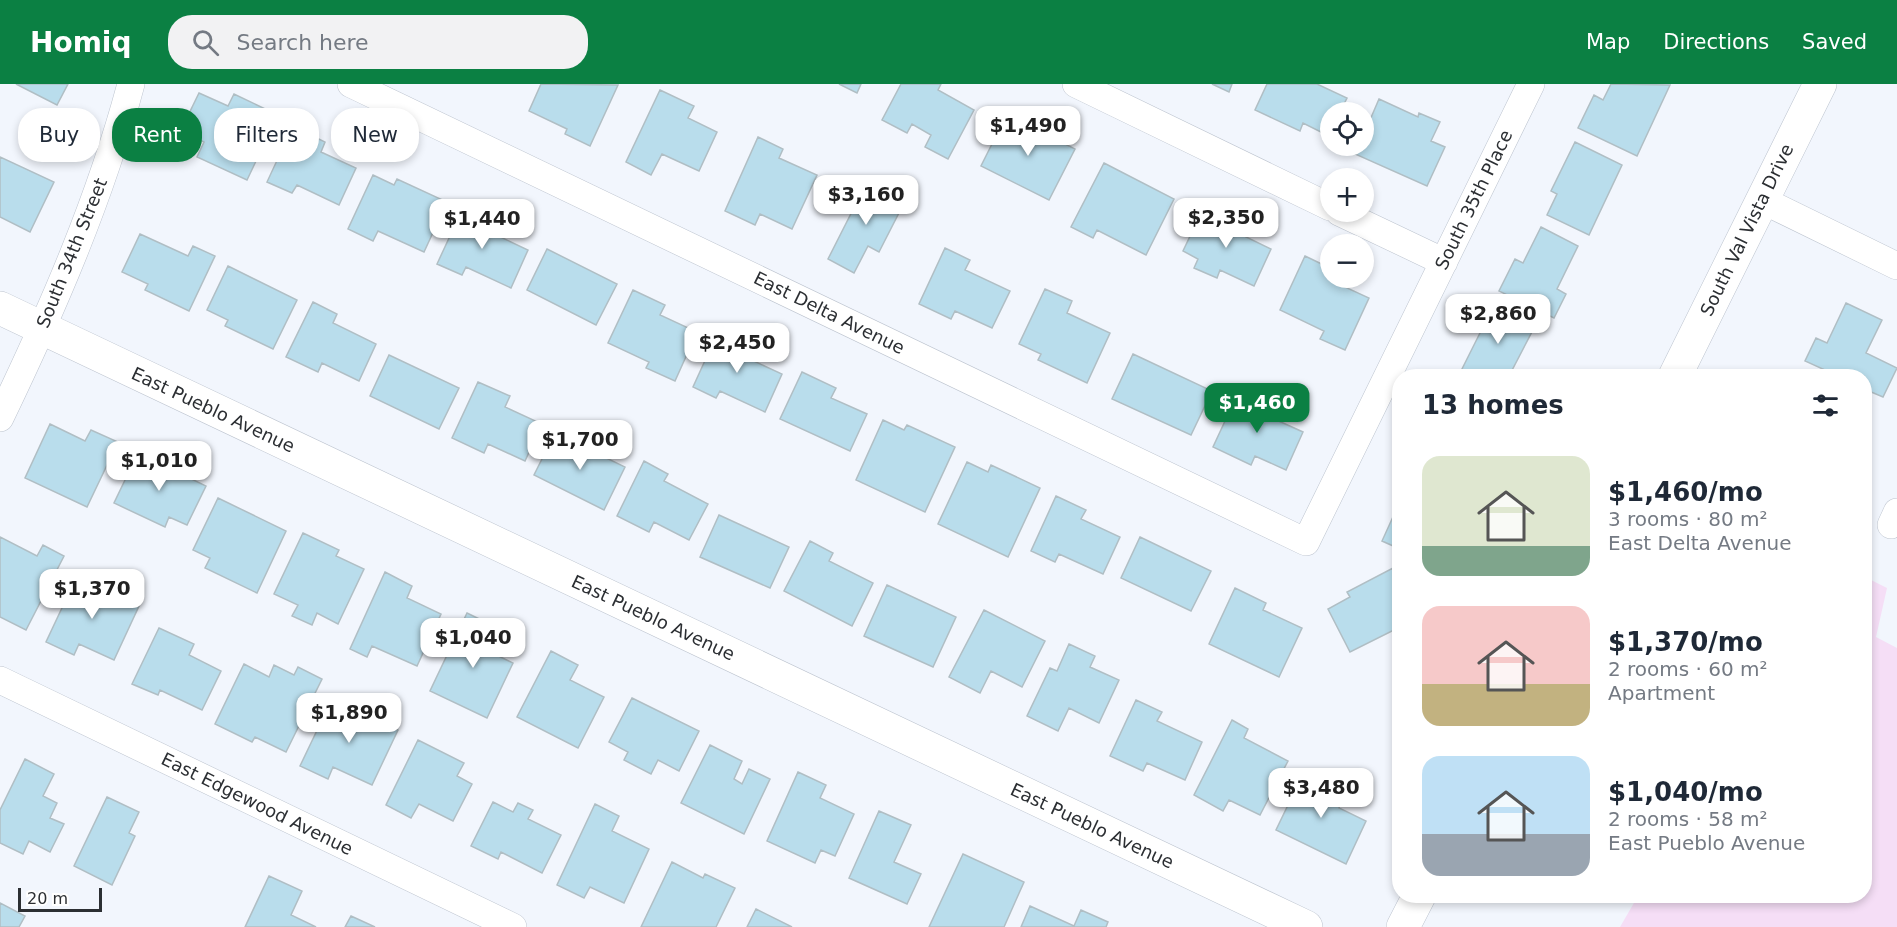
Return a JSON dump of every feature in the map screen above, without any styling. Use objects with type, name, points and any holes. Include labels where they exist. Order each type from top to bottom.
[{"type":"street","name":"South 34th Street","points":[[0,418],[43,329],[112,154],[131,84]]},
{"type":"street","name":"East Delta Avenue","points":[[351,84],[1306,542]]},
{"type":"street","points":[[1076,84],[1320,202]]},
{"type":"street","name":"South 35th Place","points":[[1306,542],[1531,84]]},
{"type":"street","name":"South Val Vista Drive","points":[[1678,369],[1820,84]]},
{"type":"street","points":[[1762,200],[1897,266]]},
{"type":"street","points":[[1360,222],[1444,262]]},
{"type":"street","name":"East Pueblo Avenue","points":[[0,308],[1306,927]]},
{"type":"street","name":"East Edgewood Avenue","points":[[0,680],[513,927]]},
{"type":"street","points":[[1404,927],[1416,903]]},
{"type":"shaded area","points":[[1872,580],[1887,588],[1876,637],[1897,648],[1897,927],[1620,927],[1634,903],[1872,903]]},
{"type":"building","points":[[16,84],[68,84],[57,105]]},
{"type":"building","points":[[541,84],[618,85],[590,146],[565,134],[567,129],[529,111]]},
{"type":"building","points":[[839,84],[861,84],[857,93]]},
{"type":"building","points":[[901,84],[941,84],[938,90],[974,110],[948,159],[925,147],[931,135],[912,124],[907,133],[882,120]]},
{"type":"building","points":[[1212,84],[1232,84],[1229,92]]},
{"type":"building","points":[[1267,84],[1317,84],[1347,98],[1345,102],[1320,102],[1320,132],[1303,123],[1300,131],[1255,110]]},
{"type":"building","points":[[1611,84],[1670,85],[1637,156],[1578,128],[1594,95],[1603,100]]},
{"type":"building","points":[[660,90],[694,106],[688,118],[717,132],[699,171],[662,154],[651,175],[626,162]]},
{"type":"building","points":[[199,93],[228,106],[234,94],[263,108],[214,108],[214,162],[256,162],[247,180],[202,159],[204,142],[202,141],[202,108],[192,108]]},
{"type":"building","points":[[1379,99],[1418,117],[1419,113],[1440,122],[1431,141],[1445,147],[1427,186],[1360,156],[1374,156],[1374,111]]},
{"type":"building","points":[[1007,114],[1075,149],[1049,200],[981,166]]},
{"type":"building","points":[[758,137],[783,149],[779,158],[817,175],[792,229],[760,214],[755,225],[725,211]]},
{"type":"building","points":[[319,139],[325,142],[321,152],[331,157],[331,162],[343,162],[356,168],[339,205],[297,185],[292,193],[267,182],[276,162],[319,162]]},
{"type":"building","points":[[1575,142],[1622,165],[1589,235],[1547,215],[1557,194],[1551,191]]},
{"type":"building","points":[[0,157],[54,182],[30,232],[0,217]]},
{"type":"building","points":[[1104,163],[1174,199],[1146,255],[1097,230],[1093,238],[1071,227]]},
{"type":"building","points":[[373,175],[394,185],[397,179],[447,202],[424,252],[378,231],[373,241],[348,229]]},
{"type":"building","points":[[867,182],[905,201],[879,252],[868,246],[854,273],[828,259]]},
{"type":"building","points":[[463,208],[496,223],[492,233],[528,250],[511,288],[466,267],[462,275],[437,264]]},
{"type":"building","points":[[1203,209],[1250,230],[1246,237],[1271,249],[1254,286],[1220,270],[1217,278],[1194,268],[1198,259],[1183,251]]},
{"type":"building","points":[[1541,227],[1578,246],[1557,289],[1566,294],[1554,318],[1499,291],[1515,259],[1523,263]]},
{"type":"building","points":[[140,234],[188,256],[193,246],[215,256],[189,311],[145,290],[148,284],[122,272]]},
{"type":"building","points":[[945,248],[970,260],[965,270],[1010,291],[992,328],[955,311],[951,319],[919,304]]},
{"type":"building","points":[[547,249],[617,284],[596,325],[527,290]]},
{"type":"building","points":[[1305,256],[1320,263],[1320,288],[1347,288],[1369,298],[1345,350],[1320,339],[1324,331],[1280,310]]},
{"type":"building","points":[[228,266],[297,300],[273,349],[225,326],[228,320],[207,310]]},
{"type":"building","points":[[1045,289],[1072,301],[1067,313],[1110,333],[1087,383],[1038,360],[1041,354],[1019,344]]},
{"type":"building","points":[[633,290],[665,305],[660,315],[697,332],[675,381],[646,368],[649,362],[608,343]]},
{"type":"building","points":[[313,302],[337,314],[333,323],[376,344],[359,381],[322,363],[318,372],[286,357]]},
{"type":"building","points":[[1846,303],[1882,320],[1866,353],[1897,368],[1883,397],[1872,392],[1872,369],[1823,369],[1805,361],[1816,338],[1827,343]]},
{"type":"building","points":[[1494,305],[1535,326],[1513,369],[1462,369]]},
{"type":"building","points":[[718,332],[750,346],[745,357],[782,374],[765,412],[720,391],[716,398],[693,387]]},
{"type":"building","points":[[1133,354],[1212,391],[1191,435],[1112,399]]},
{"type":"building","points":[[389,355],[459,388],[439,429],[370,396]]},
{"type":"building","points":[[802,372],[836,388],[831,398],[867,414],[850,451],[780,419]]},
{"type":"building","points":[[478,382],[510,396],[505,407],[542,424],[525,461],[488,444],[484,453],[452,438]]},
{"type":"building","points":[[1239,391],[1266,403],[1261,413],[1303,432],[1286,470],[1255,456],[1251,465],[1213,447]]},
{"type":"building","points":[[883,420],[904,430],[907,425],[955,447],[925,512],[856,480]]},
{"type":"building","points":[[50,424],[85,441],[91,430],[118,442],[87,507],[25,478]]},
{"type":"building","points":[[555,433],[625,467],[604,510],[534,475]]},
{"type":"building","points":[[138,453],[206,486],[187,525],[169,517],[165,527],[114,503]]},
{"type":"building","points":[[644,461],[668,474],[664,481],[708,504],[689,540],[654,522],[649,532],[617,516]]},
{"type":"building","points":[[967,462],[988,472],[991,465],[1040,488],[1008,557],[938,524]]},
{"type":"building","points":[[1056,496],[1086,510],[1081,519],[1120,537],[1103,574],[1059,554],[1055,562],[1031,551]]},
{"type":"building","points":[[218,498],[286,531],[257,593],[205,568],[210,558],[193,550]]},
{"type":"building","points":[[719,515],[789,547],[770,588],[700,557]]},
{"type":"building","points":[[1392,519],[1392,545],[1382,541]]},
{"type":"building","points":[[303,533],[339,550],[336,556],[364,569],[338,624],[317,613],[312,625],[292,616],[298,605],[274,594]]},
{"type":"building","points":[[0,537],[37,556],[43,545],[64,556],[26,630],[0,617]]},
{"type":"building","points":[[1140,537],[1211,571],[1191,611],[1121,578]]},
{"type":"building","points":[[810,541],[833,553],[829,561],[873,583],[852,626],[784,591]]},
{"type":"building","points":[[1392,569],[1392,631],[1350,652],[1328,609],[1350,597],[1347,592]]},
{"type":"building","points":[[385,572],[412,586],[407,598],[441,614],[417,666],[372,646],[367,657],[350,649]]},
{"type":"building","points":[[77,576],[139,606],[114,660],[79,644],[74,655],[46,642]]},
{"type":"building","points":[[887,585],[956,617],[933,667],[864,636]]},
{"type":"building","points":[[1235,588],[1266,603],[1263,610],[1302,628],[1279,677],[1209,644]]},
{"type":"building","points":[[984,610],[1045,641],[1022,687],[991,671],[980,693],[949,677]]},
{"type":"building","points":[[467,613],[498,628],[488,651],[513,663],[487,718],[430,691]]},
{"type":"building","points":[[159,628],[194,644],[189,655],[221,671],[202,710],[160,690],[158,695],[132,684]]},
{"type":"building","points":[[1069,644],[1095,656],[1090,667],[1119,680],[1099,723],[1069,708],[1058,731],[1027,716],[1050,668],[1057,671]]},
{"type":"building","points":[[551,651],[578,665],[570,680],[604,697],[578,748],[517,717]]},
{"type":"building","points":[[244,664],[269,677],[274,665],[294,675],[298,667],[322,679],[286,752],[255,737],[252,742],[215,724]]},
{"type":"building","points":[[632,698],[699,731],[679,771],[658,760],[651,774],[624,760],[628,752],[609,742]]},
{"type":"building","points":[[332,699],[398,730],[372,785],[333,767],[328,779],[300,766]]},
{"type":"building","points":[[1136,700],[1162,712],[1157,721],[1202,742],[1185,780],[1147,763],[1143,771],[1110,756]]},
{"type":"building","points":[[1232,720],[1248,729],[1244,738],[1288,761],[1260,815],[1229,800],[1223,811],[1194,795]]},
{"type":"building","points":[[418,740],[464,763],[457,776],[472,784],[453,821],[419,804],[411,818],[386,805]]},
{"type":"building","points":[[710,745],[742,761],[734,779],[742,784],[749,769],[770,779],[744,834],[681,803]]},
{"type":"building","points":[[25,759],[54,774],[43,796],[57,803],[50,818],[64,824],[50,852],[29,841],[23,854],[0,843],[0,810]]},
{"type":"building","points":[[798,772],[826,785],[820,798],[854,814],[835,856],[821,850],[815,863],[767,841]]},
{"type":"building","points":[[1304,772],[1346,792],[1339,808],[1366,821],[1346,864],[1276,830]]},
{"type":"building","points":[[107,797],[139,812],[129,833],[135,836],[112,885],[74,866]]},
{"type":"building","points":[[493,802],[513,812],[518,803],[533,810],[528,819],[561,835],[542,873],[501,852],[498,859],[471,846]]},
{"type":"building","points":[[595,804],[619,816],[612,831],[649,849],[624,903],[590,887],[584,898],[557,885]]},
{"type":"building","points":[[879,811],[911,825],[894,862],[921,874],[907,904],[849,878]]},
{"type":"building","points":[[963,854],[1024,882],[1004,927],[929,927]]},
{"type":"building","points":[[672,862],[703,878],[705,874],[735,888],[716,927],[641,927]]},
{"type":"building","points":[[269,876],[302,891],[291,915],[316,927],[245,927]]},
{"type":"building","points":[[0,903],[25,916],[19,927],[0,927]]},
{"type":"building","points":[[1030,906],[1074,926],[1081,910],[1108,922],[1106,927],[1021,927]]},
{"type":"building","points":[[756,909],[792,927],[747,927]]},
{"type":"building","points":[[351,916],[375,927],[345,927]]}]
